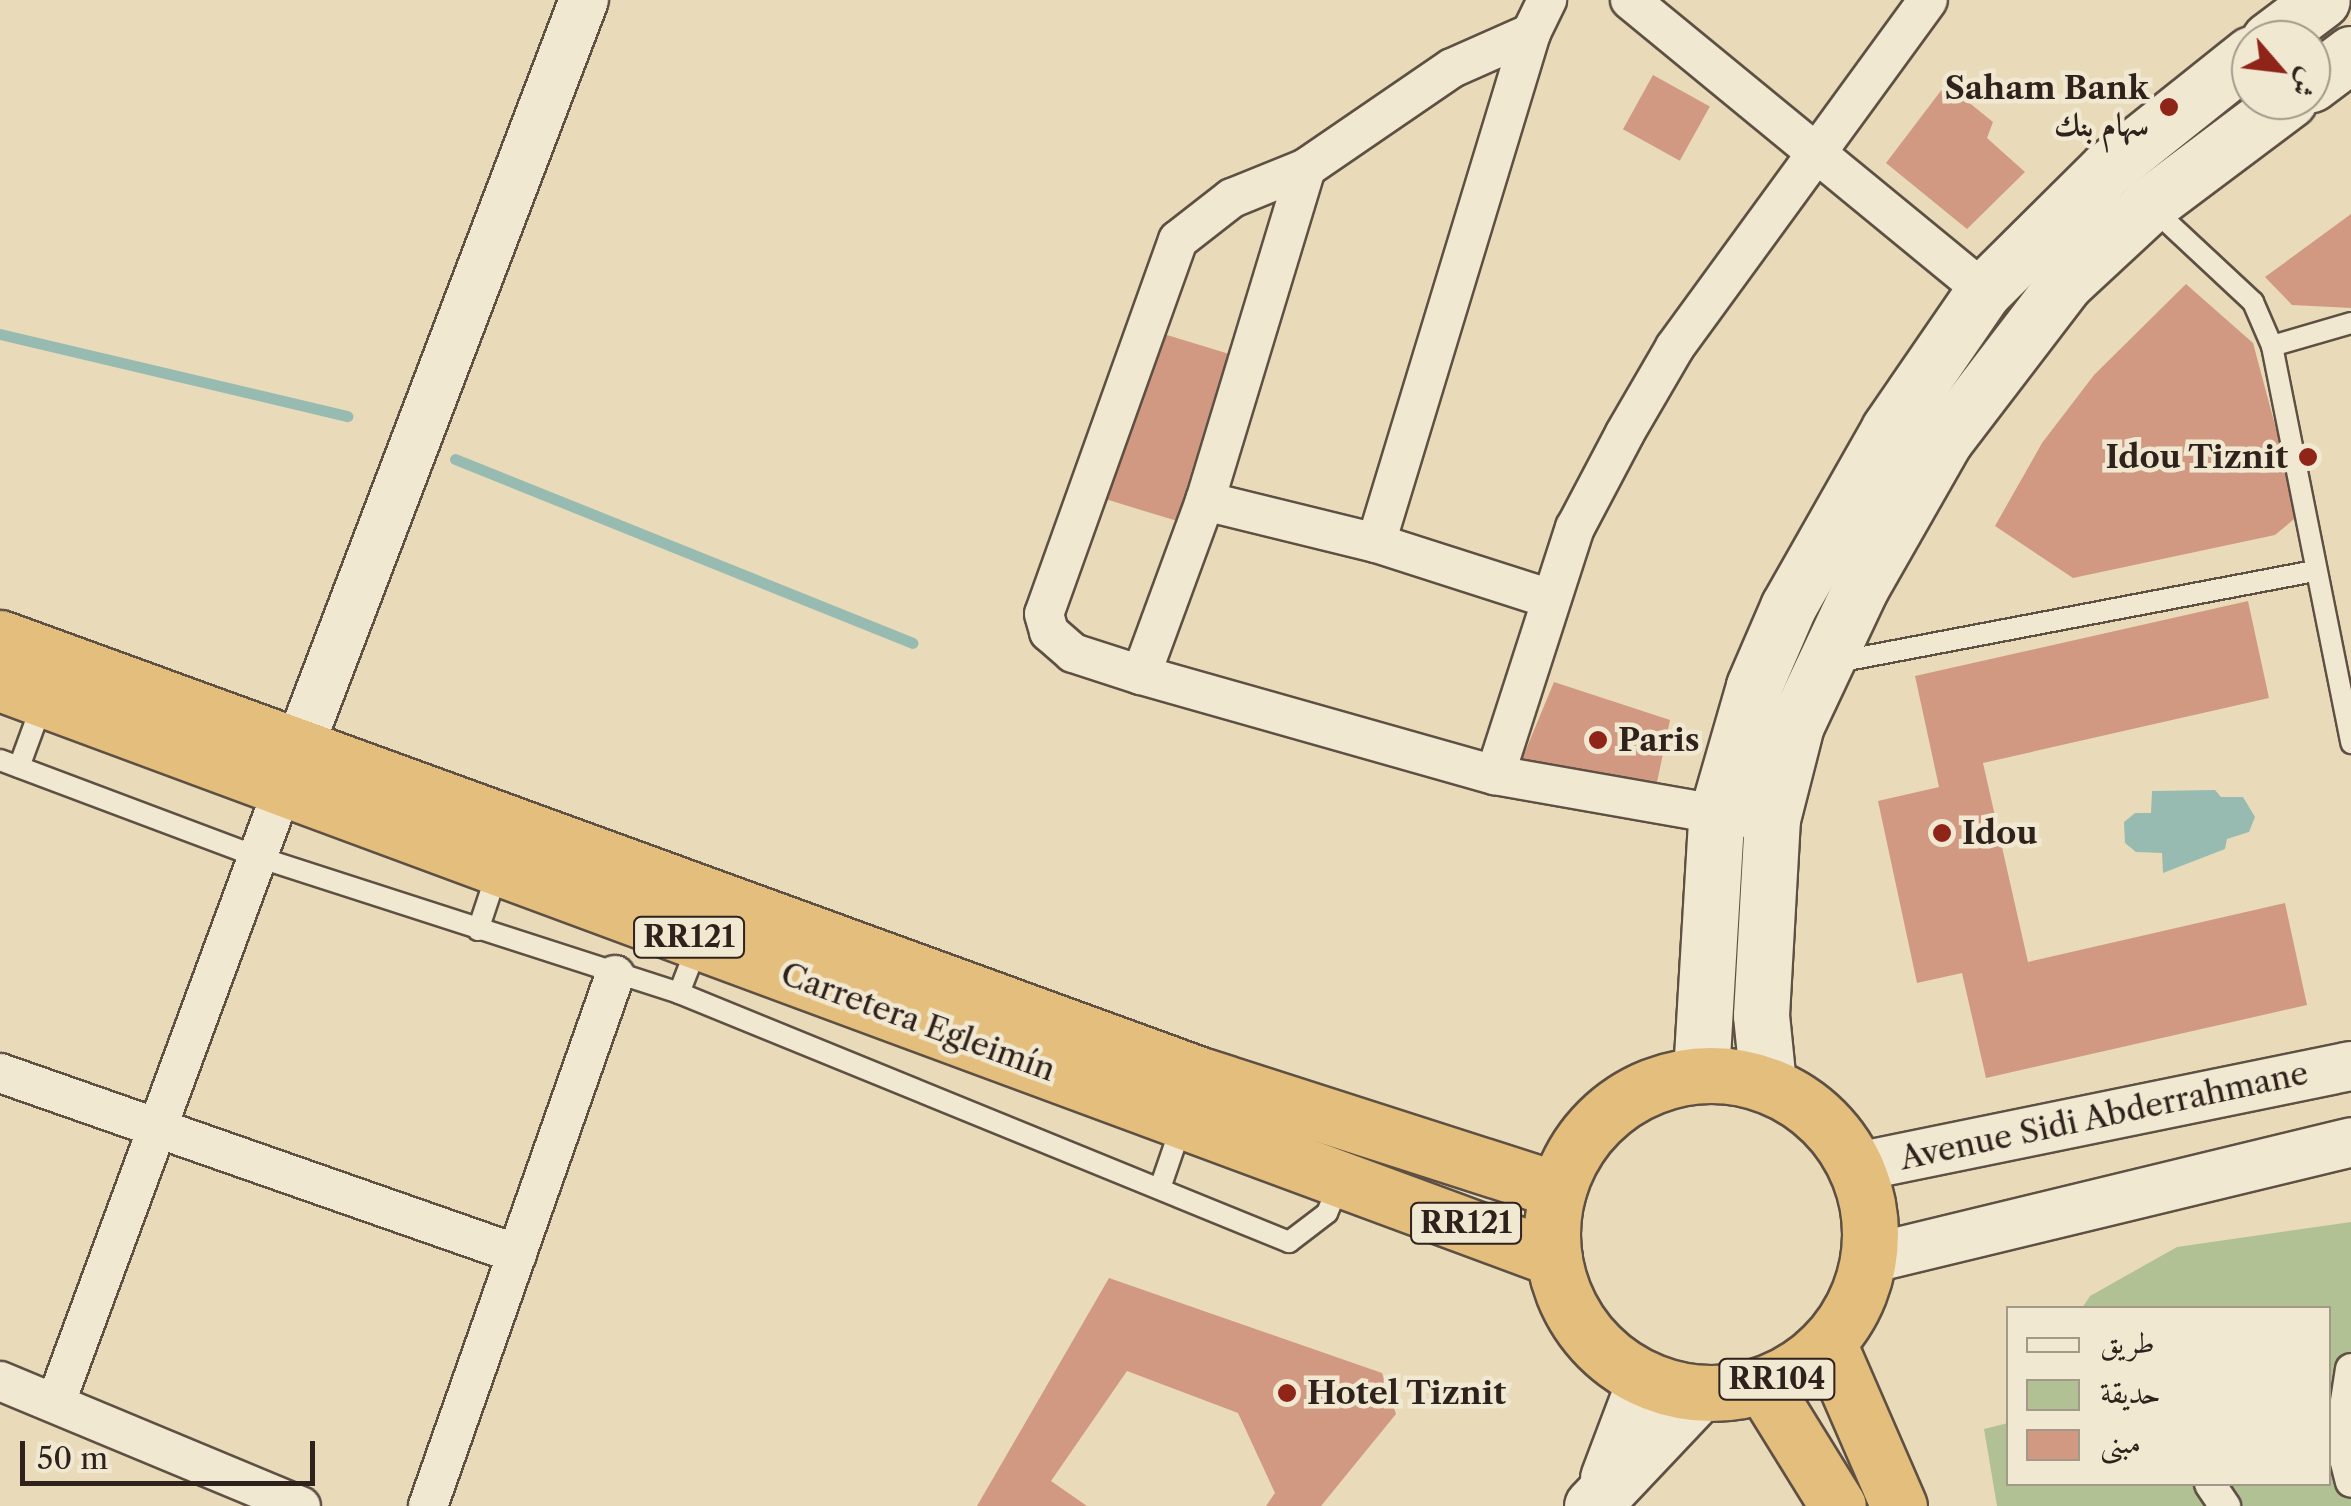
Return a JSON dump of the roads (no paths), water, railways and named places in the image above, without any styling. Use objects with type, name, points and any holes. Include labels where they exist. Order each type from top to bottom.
[{"type":"highway","name":"Carretera Egleimín","points":[[0,638],[34,681],[290,769],[1193,1098],[1558,1190]]},
{"type":"highway","name":"RR104","points":[[1700,1074],[1768,1084],[1804,1103],[1835,1131],[1857,1167],[1870,1212],[1870,1259],[1855,1304],[1828,1344],[1763,1385],[1698,1394],[1645,1380],[1584,1330],[1554,1258],[1558,1190],[1583,1140],[1622,1102],[1700,1074]]},
{"type":"highway","name":"Carretera Egleimín","points":[[1193,1098],[1342,1178],[1554,1258]]},
{"type":"highway","points":[[1828,1344],[1899,1506]]},
{"type":"highway","points":[[1763,1385],[1838,1506]]},
{"type":"main road","points":[[2296,20],[2322,0]]},
{"type":"main road","points":[[1700,1074],[1716,818],[1754,686],[1788,607],[1889,429],[1984,291],[2108,169],[2231,70]]},
{"type":"main road","points":[[1768,1084],[1761,1014],[1772,820],[1796,725],[1821,665],[1903,511],[1986,380],[2066,283],[2149,204],[2263,120]]},
{"type":"main road","name":"RR104","points":[[1598,1498],[1645,1380]]},
{"type":"main road","name":"RR104","points":[[1598,1498],[1671,1429],[1698,1394]]},
{"type":"street","points":[[56,1402],[290,769],[584,0]]},
{"type":"street","points":[[1630,0],[1984,291]]},
{"type":"street","points":[[1495,775],[1575,528],[1674,348],[1928,0]]},
{"type":"street","points":[[1539,17],[1452,68],[1306,168],[1232,198],[1178,240],[1044,614],[1049,632],[1073,653],[1141,675],[1495,775],[1716,818],[1772,820]]},
{"type":"street","points":[[1376,543],[1539,17]]},
{"type":"street","points":[[1141,675],[1204,501],[1306,168]]},
{"type":"street","points":[[1204,501],[1376,543],[1550,599]]},
{"type":"street","points":[[428,1506],[615,975]]},
{"type":"street","name":"Avenue Sidi Abderrahmane","points":[[1857,1167],[2351,1066]]},
{"type":"street","points":[[0,1072],[158,1131],[517,1254]]},
{"type":"street","points":[[1870,1259],[2351,1142]]},
{"type":"street","points":[[2351,1369],[2340,1439],[2351,1482]]},
{"type":"street","points":[[0,1382],[301,1506]]},
{"type":"lane","points":[[2149,204],[2253,302],[2272,346],[2351,742]]},
{"type":"lane","points":[[2272,346],[2351,323]]},
{"type":"lane","points":[[1821,665],[2316,571]]},
{"type":"lane","points":[[34,681],[10,764],[258,857],[678,993],[1289,1242],[1328,1213],[1342,1178]]},
{"type":"lane","points":[[478,930],[506,848]]},
{"type":"lane","points":[[678,993],[706,921]]},
{"type":"lane","points":[[1160,1188],[1193,1098]]},
{"type":"water","points":[[2215,790],[2221,797],[2243,797],[2255,817],[2249,832],[2227,839],[2225,849],[2163,873],[2162,853],[2136,852],[2125,843],[2124,822],[2135,813],[2151,813],[2152,791]]},
{"type":"waterway","points":[[0,334],[347,416]]},
{"type":"waterway","points":[[455,459],[912,643]]},
{"type":"place","name":"Saham Bank سهام بنك","points":[[2169,107]]},
{"type":"place","name":"Idou Tiznit","points":[[2308,457]]},
{"type":"place","name":"Paris","points":[[1598,740]]},
{"type":"place","name":"Idou","points":[[1942,833]]},
{"type":"place","name":"Hotel Tiznit","points":[[1287,1393]]}]
